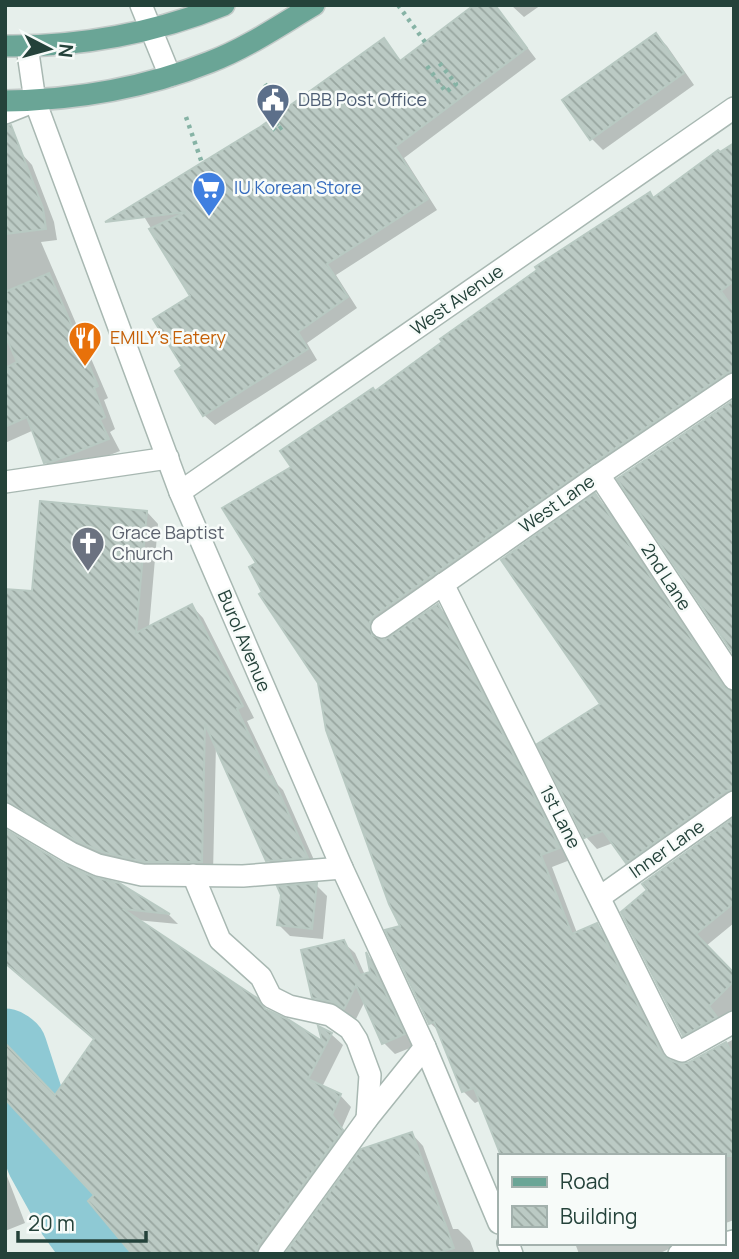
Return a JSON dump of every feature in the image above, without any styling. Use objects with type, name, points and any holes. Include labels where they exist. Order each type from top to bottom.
[{"type":"main road","points":[[5,46],[89,40],[150,30],[191,19],[224,5]]},
{"type":"main road","points":[[5,102],[105,92],[170,76],[212,62],[314,5]]},
{"type":"street","points":[[141,5],[170,76]]},
{"type":"street","name":"Burol Avenue","points":[[27,46],[35,101],[180,492],[342,868],[425,1047],[498,1221]]},
{"type":"street","points":[[5,113],[35,101]]},
{"type":"street","name":"West Avenue","points":[[180,492],[734,108]]},
{"type":"street","name":"West Lane","points":[[382,627],[734,384]]},
{"type":"street","points":[[5,482],[168,458]]},
{"type":"street","name":"2nd Lane","points":[[599,475],[734,679]]},
{"type":"street","name":"1st Lane","points":[[443,584],[676,1050],[682,1051],[734,1022]]},
{"type":"street","name":"Inner Lane","points":[[600,897],[734,802]]},
{"type":"street","points":[[5,814],[98,866],[142,875],[243,876],[342,868]]},
{"type":"street","points":[[193,876],[220,940],[261,977],[271,998],[289,1006],[330,1015],[354,1034],[370,1075],[367,1119]]},
{"type":"street","points":[[269,1254],[367,1119],[425,1047]]},
{"type":"street","points":[[679,1254],[717,1245]]},
{"type":"path","points":[[398,5],[425,42]]},
{"type":"path","points":[[427,66],[446,92],[456,85],[437,60]]},
{"type":"path","points":[[265,84],[284,109]]},
{"type":"path","points":[[186,117],[202,163]]},
{"type":"path","points":[[282,120],[272,127],[276,131],[282,127]]},
{"type":"building","points":[[474,5],[495,5],[527,48],[395,147],[428,199],[327,264],[348,297],[298,332],[308,349],[203,416],[175,371],[182,366],[153,319],[190,296],[149,229],[186,212],[105,222],[260,127],[384,38],[400,61]]},
{"type":"building","points":[[656,33],[684,73],[590,140],[562,100]]},
{"type":"building","points":[[11,125],[43,208],[46,229],[5,234],[5,126]]},
{"type":"building","points":[[734,143],[734,281],[721,291],[734,310],[734,371],[727,373],[592,464],[374,616],[370,622],[372,635],[384,640],[438,604],[560,848],[541,855],[572,934],[597,923],[662,1054],[669,1060],[688,1063],[726,1042],[734,1056],[734,1156],[500,1154],[474,1088],[462,1092],[434,1022],[429,1024],[385,930],[400,926],[389,904],[326,730],[318,683],[259,594],[262,592],[249,567],[256,563],[222,508],[291,467],[280,451],[373,388],[375,391],[442,342],[440,339],[537,270],[535,267],[650,192],[653,198],[718,150],[720,152]]},
{"type":"building","points":[[49,273],[98,386],[94,388],[105,417],[100,420],[109,439],[44,463],[27,417],[5,427],[5,368],[17,362],[5,335],[5,292]]},
{"type":"building","points":[[734,400],[734,655],[617,479]]},
{"type":"building","points":[[595,493],[723,686],[734,692],[734,789],[726,791],[626,863],[603,831],[584,838],[537,744],[600,704],[501,560]]},
{"type":"building","points":[[40,501],[147,511],[136,633],[192,604],[243,706],[237,709],[269,777],[272,776],[308,858],[266,861],[205,724],[202,862],[144,862],[102,852],[5,801],[5,589],[32,591]]},
{"type":"building","points":[[734,818],[734,903],[696,934],[734,973],[734,981],[709,1006],[717,1017],[683,1036],[621,912],[647,890],[642,884]]},
{"type":"building","points":[[5,829],[64,864],[93,877],[119,883],[170,914],[123,909],[257,998],[265,1009],[289,1020],[322,1041],[318,1026],[332,1033],[308,1079],[341,1094],[332,1115],[343,1130],[258,1246],[256,1254],[132,1254],[88,1201],[94,1195],[5,1099],[5,1043],[55,1095],[94,1039],[5,963]]},
{"type":"building","points":[[317,883],[312,929],[277,925],[281,895],[277,886]]},
{"type":"building","points":[[344,940],[360,975],[370,972],[366,952],[405,1034],[382,1044],[356,985],[344,1009],[333,1002],[312,998],[301,950]]},
{"type":"building","points":[[412,1132],[454,1248],[435,1254],[285,1254],[361,1149]]},
{"type":"waterway","points":[[5,1047],[9,1050],[44,1158],[75,1214],[104,1254]]},
{"type":"place","name":"DBB Post Office","points":[[273,130]]},
{"type":"place","name":"IU Korean Store","points":[[209,218]]},
{"type":"place","name":"EMILY's Eatery","points":[[85,368]]},
{"type":"place","name":"Grace Baptist Church","points":[[88,573]]}]
